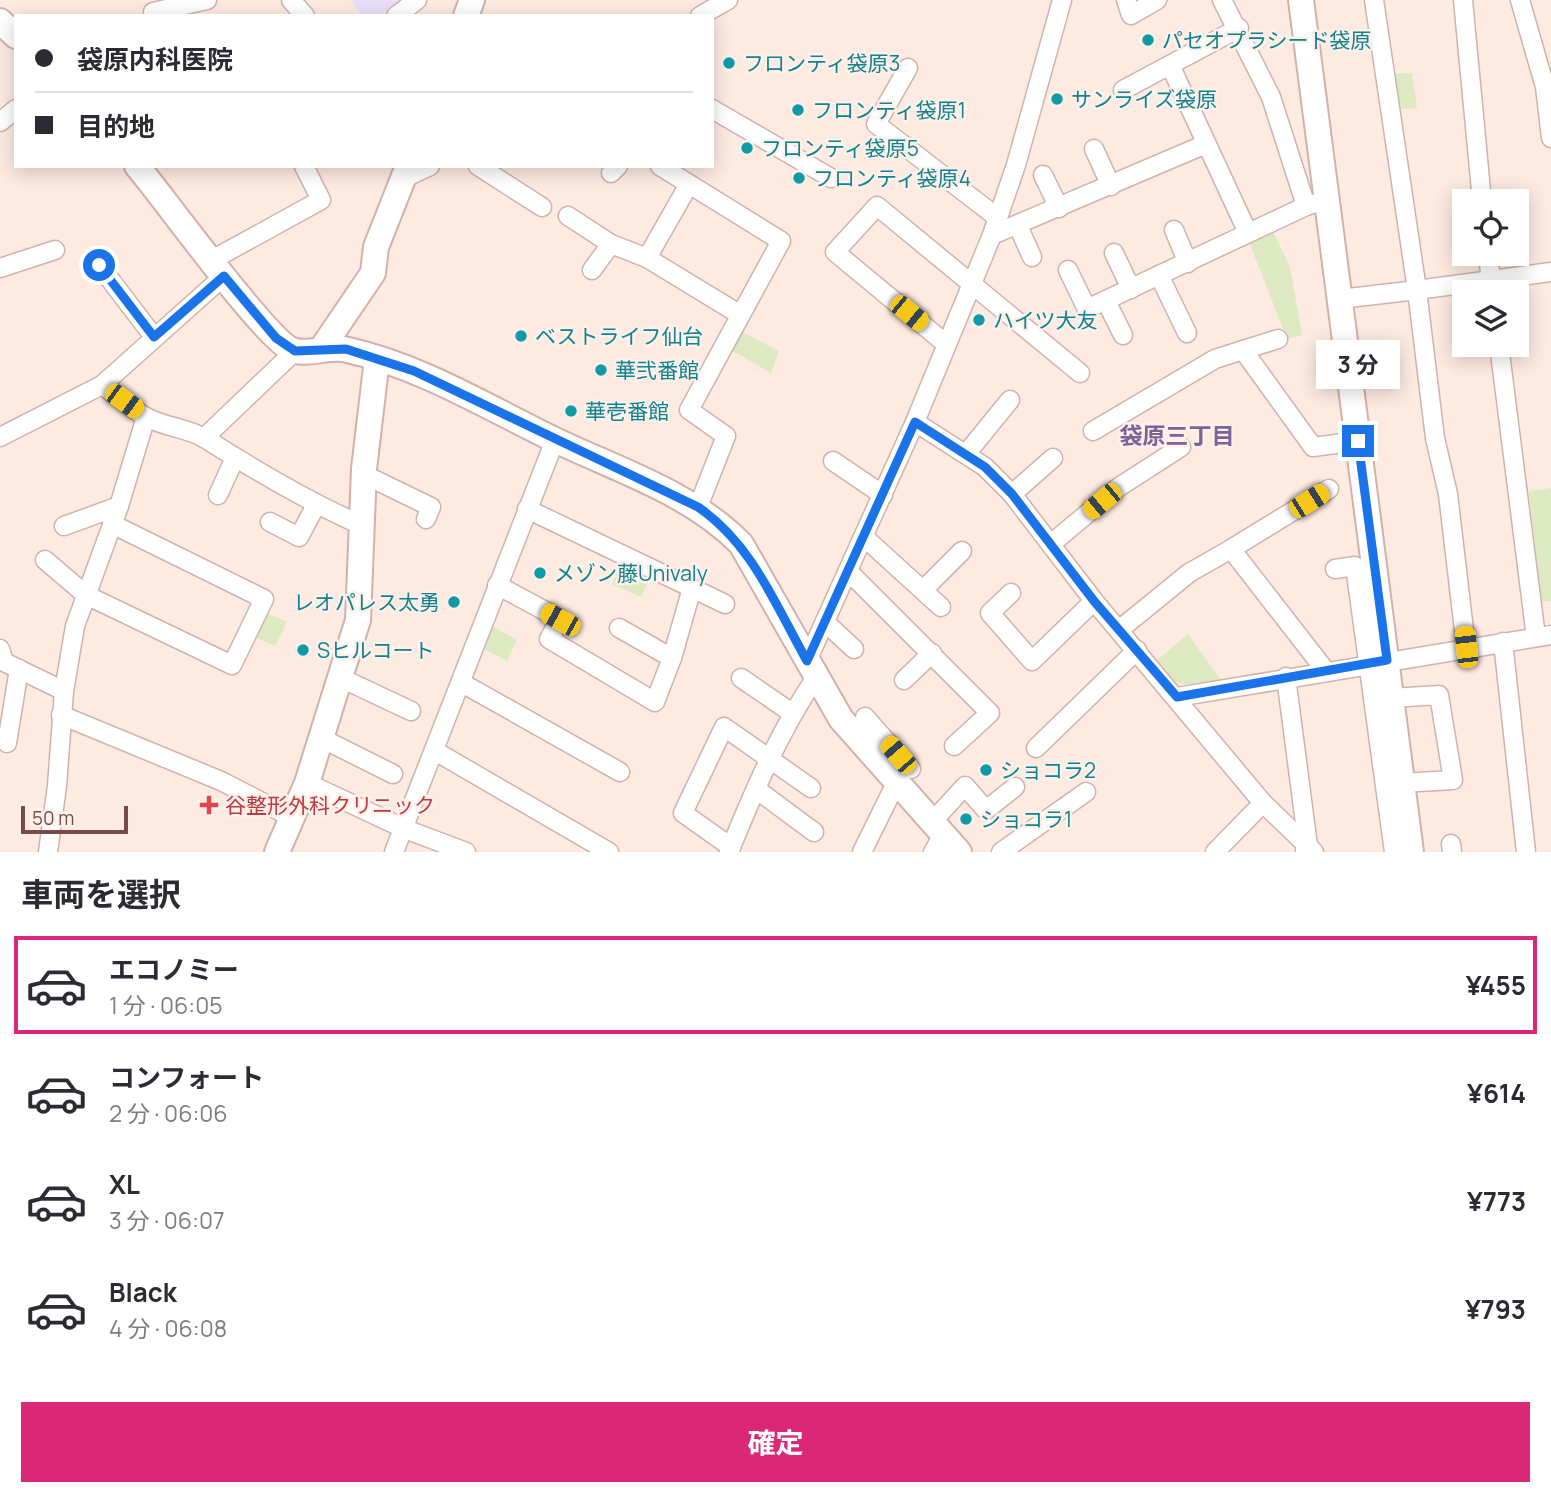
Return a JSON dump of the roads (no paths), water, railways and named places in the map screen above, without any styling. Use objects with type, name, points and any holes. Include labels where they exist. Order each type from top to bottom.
[{"type":"street","points":[[153,12],[207,0]]},
{"type":"street","points":[[291,0],[303,14]]},
{"type":"street","points":[[399,14],[417,0]]},
{"type":"street","points":[[704,14],[728,0]]},
{"type":"street","points":[[811,788],[769,757],[724,727],[683,813],[730,849],[769,757],[811,669],[825,622],[915,422],[995,226],[1062,0]]},
{"type":"street","points":[[1126,0],[1131,15],[1157,0]]},
{"type":"street","points":[[1222,0],[1239,28],[1271,97],[1316,203],[1340,299],[1358,441],[1394,852]]},
{"type":"street","points":[[1374,0],[1417,290],[1435,438],[1448,494],[1466,647]]},
{"type":"street","points":[[1463,0],[1481,189]]},
{"type":"street","points":[[1520,0],[1545,87],[1551,138]]},
{"type":"street","points":[[1307,1],[1316,203]]},
{"type":"street","points":[[1123,90],[1171,67],[1239,28]]},
{"type":"street","points":[[1171,67],[1248,233]]},
{"type":"street","points":[[908,68],[876,124],[995,226],[1018,226],[1206,144]]},
{"type":"street","points":[[714,110],[831,178]]},
{"type":"street","points":[[0,122],[14,111]]},
{"type":"street","points":[[1094,149],[1111,186]]},
{"type":"street","points":[[139,168],[276,338],[295,351]]},
{"type":"street","points":[[0,437],[102,385],[154,337],[218,268],[321,200],[305,168]]},
{"type":"street","points":[[481,168],[542,207]]},
{"type":"street","points":[[663,168],[781,241],[689,410],[726,436],[698,507]]},
{"type":"street","points":[[322,348],[373,273],[376,247],[406,172]]},
{"type":"street","points":[[1043,175],[1059,208]]},
{"type":"street","points":[[647,258],[688,186]]},
{"type":"street","points":[[1068,270],[1087,309],[1316,203]]},
{"type":"street","points":[[946,344],[835,252],[877,206],[1080,373]]},
{"type":"street","points":[[568,216],[611,244],[647,258],[740,314]]},
{"type":"street","points":[[1018,226],[1032,257]]},
{"type":"street","points":[[1174,230],[1188,262]]},
{"type":"street","points":[[592,270],[611,244]]},
{"type":"street","points":[[0,268],[55,250]]},
{"type":"street","points":[[1114,253],[1131,289]]},
{"type":"street","points":[[99,265],[154,337]]},
{"type":"street","points":[[1517,280],[1551,272]]},
{"type":"street","points":[[1159,275],[1187,333]]},
{"type":"street","points":[[1340,299],[1452,288]]},
{"type":"street","points":[[1106,301],[1123,335]]},
{"type":"street","points":[[1093,431],[1215,359],[1278,339]]},
{"type":"street","points":[[204,438],[295,351],[346,349],[414,371],[698,507],[719,522],[741,544],[841,719],[878,746],[904,775],[942,840]]},
{"type":"street","points":[[1243,349],[1313,447],[1358,441]]},
{"type":"street","points":[[1177,697],[1325,670],[1544,636],[1501,357]]},
{"type":"street","points":[[277,852],[307,783],[358,620],[363,474],[377,359]]},
{"type":"street","points":[[102,385],[146,417],[204,438],[234,460],[263,473],[316,505],[361,525]]},
{"type":"street","points":[[966,454],[1010,400]]},
{"type":"street","points":[[48,852],[57,786],[61,715],[75,625],[120,506],[146,417]]},
{"type":"street","points":[[915,422],[985,467],[1012,494],[1094,601],[1263,803],[1308,850]]},
{"type":"street","points":[[394,852],[555,440]]},
{"type":"street","points":[[1051,544],[1119,487],[1181,447]]},
{"type":"street","points":[[1012,494],[1053,458]]},
{"type":"street","points":[[218,495],[234,460]]},
{"type":"street","points":[[832,461],[883,495]]},
{"type":"street","points":[[363,474],[431,507],[426,519]]},
{"type":"street","points":[[1119,630],[1189,573],[1329,489]]},
{"type":"street","points":[[270,522],[299,537],[316,505]]},
{"type":"street","points":[[64,526],[120,506]]},
{"type":"street","points":[[527,509],[725,604]]},
{"type":"street","points":[[45,559],[86,595],[232,664],[264,599],[112,524]]},
{"type":"street","points":[[864,537],[941,607]]},
{"type":"street","points":[[1231,549],[1325,670]]},
{"type":"street","points":[[923,590],[962,551]]},
{"type":"street","points":[[1335,569],[1355,566],[1378,662],[1391,698],[1411,852]]},
{"type":"street","points":[[848,571],[990,713],[954,746]]},
{"type":"street","points":[[497,585],[560,620],[549,639],[654,702],[672,658],[692,588]]},
{"type":"street","points":[[1011,593],[990,613],[1032,661],[1094,601]]},
{"type":"street","points":[[825,622],[854,649]]},
{"type":"street","points":[[619,628],[672,658]]},
{"type":"street","points":[[1503,642],[1526,852]]},
{"type":"street","points":[[1037,748],[1137,650]]},
{"type":"street","points":[[904,680],[932,653]]},
{"type":"street","points":[[7,743],[6,661],[64,691]]},
{"type":"street","points":[[1286,677],[1308,850]]},
{"type":"street","points":[[341,678],[411,711]]},
{"type":"street","points":[[741,678],[792,713]]},
{"type":"street","points":[[462,683],[620,772]]},
{"type":"street","points":[[1391,698],[1439,695],[1453,780],[1401,783]]},
{"type":"street","points":[[61,715],[221,780],[293,818]]},
{"type":"street","points":[[865,717],[878,746]]},
{"type":"street","points":[[321,738],[393,774]]},
{"type":"street","points":[[435,751],[608,852]]},
{"type":"street","points":[[862,852],[904,775]]},
{"type":"street","points":[[942,840],[960,781],[986,810],[1015,787]]},
{"type":"street","points":[[307,783],[405,829],[466,852]]},
{"type":"street","points":[[756,789],[814,832]]},
{"type":"street","points":[[1001,852],[1086,792]]},
{"type":"street","points":[[1215,852],[1263,803]]},
{"type":"place","name":"パセオプラシード袋原","points":[[1148,40]]},
{"type":"place","name":"フロンティ袋原3","points":[[729,63]]},
{"type":"place","name":"サンライズ袋原","points":[[1057,99]]},
{"type":"place","name":"フロンティ袋原1","points":[[798,110]]},
{"type":"place","name":"フロンティ袋原5","points":[[747,148]]},
{"type":"place","name":"フロンティ袋原4","points":[[799,178]]},
{"type":"place","name":"ハイツ大友","points":[[979,320]]},
{"type":"place","name":"ベストライフ仙台","points":[[521,336]]},
{"type":"place","name":"華弐番館","points":[[601,370]]},
{"type":"place","name":"華壱番館","points":[[571,411]]},
{"type":"place","name":"メゾン藤Univaly","points":[[540,573]]},
{"type":"place","name":"レオパレス太勇","points":[[454,602]]},
{"type":"place","name":"Sヒルコート","points":[[303,650]]},
{"type":"place","name":"ショコラ2","points":[[986,770]]},
{"type":"place","name":"谷整形外科クリニック","points":[[209,805]]},
{"type":"place","name":"ショコラ1","points":[[966,819]]},
{"type":"district","name":"袋原三丁目","points":[[1177,435]]}]
